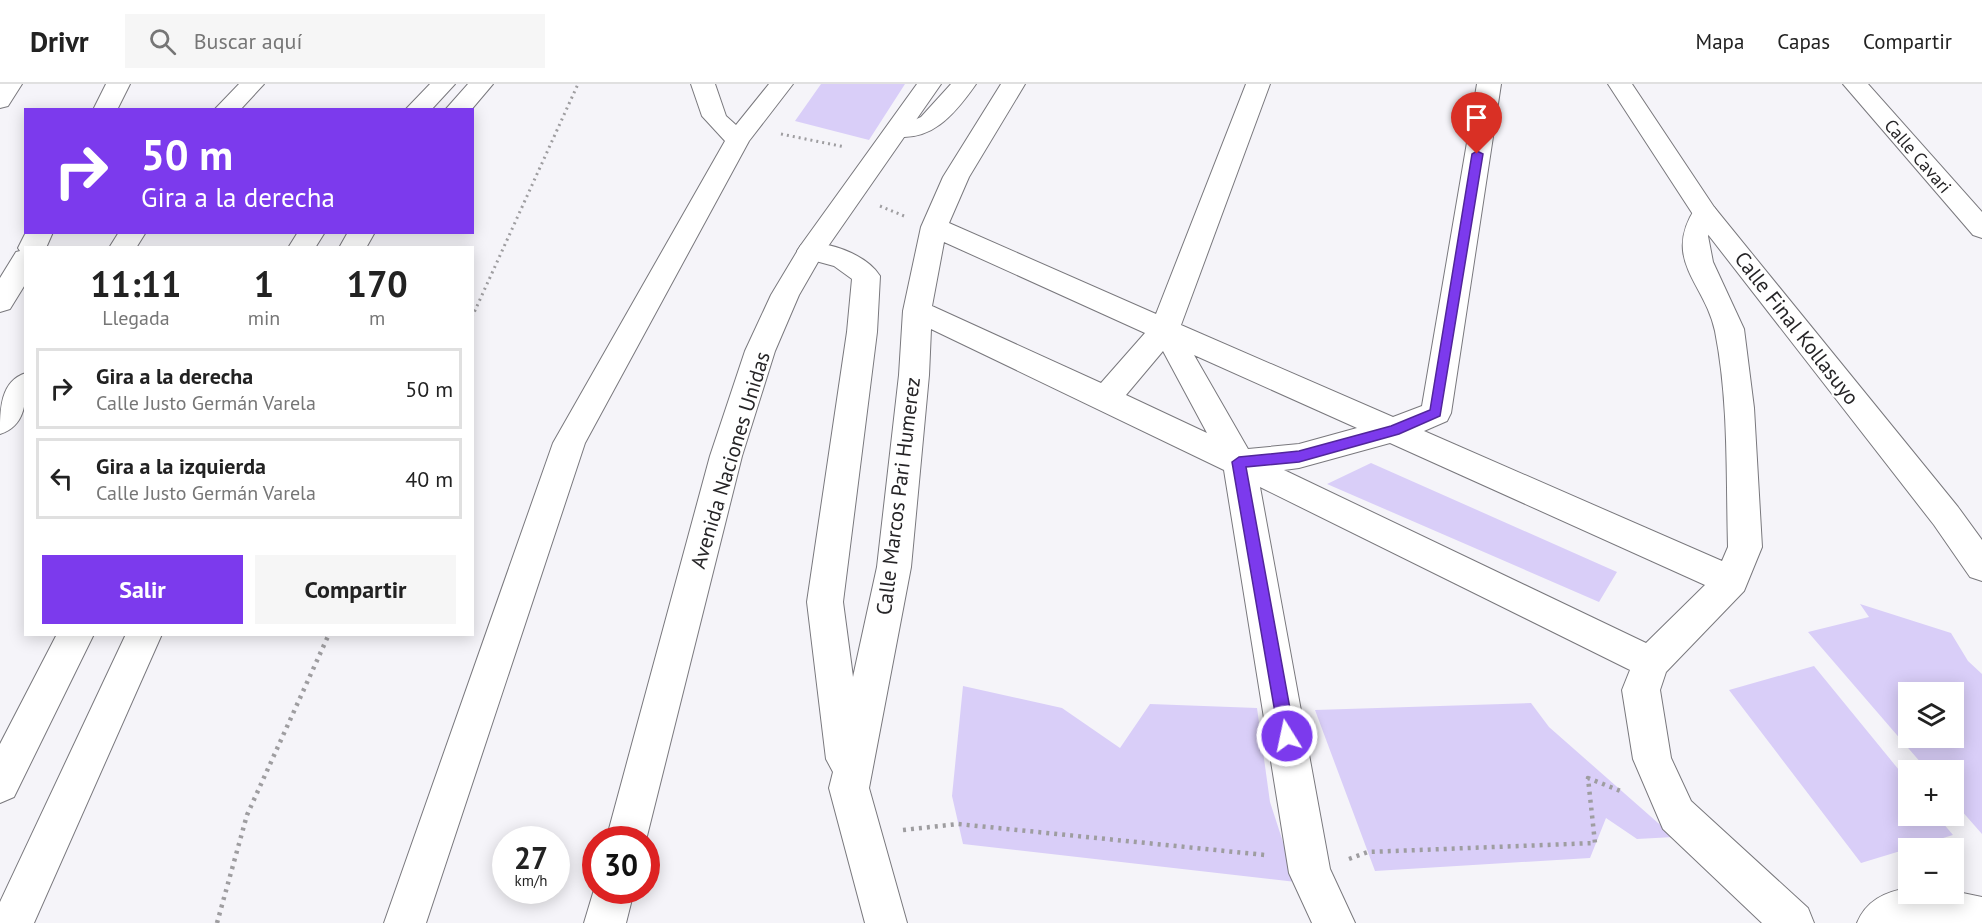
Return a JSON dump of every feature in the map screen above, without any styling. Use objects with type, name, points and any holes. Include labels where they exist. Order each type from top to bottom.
[{"type":"main road","points":[[0,100],[10,84]]},
{"type":"main road","points":[[106,108],[118,84]]},
{"type":"main road","points":[[216,108],[226,84]]},
{"type":"main road","points":[[228,108],[252,84]]},
{"type":"main road","points":[[419,108],[443,84]]},
{"type":"main road","points":[[459,108],[481,84]]},
{"type":"main road","points":[[703,84],[712,116],[720,127],[743,133]]},
{"type":"main road","points":[[405,923],[569,443],[743,133],[781,84]]},
{"type":"main road","name":"Avenida Naciones Unidas","points":[[630,826],[726,456],[760,351],[785,296],[811,251],[929,84]]},
{"type":"main road","points":[[890,142],[922,129],[935,119],[964,84]]},
{"type":"main road","name":"Calle Marcos Pari Humerez","points":[[886,923],[849,788],[894,567],[914,375],[916,311],[934,227],[956,177],[1013,84]]},
{"type":"main road","points":[[1106,398],[1164,329],[1258,84]]},
{"type":"main road","points":[[1239,462],[1299,456],[1394,430],[1436,413],[1489,84]]},
{"type":"main road","name":"Calle Final Kollasuyo","points":[[1620,84],[1705,213],[1947,516],[1982,567]]},
{"type":"main road","name":"Calle Cavari","points":[[1855,84],[1982,229]]},
{"type":"main road","points":[[1705,213],[1695,236],[1698,253],[1729,329],[1739,408],[1745,547],[1732,581],[1651,663],[1641,690],[1652,759],[1677,815],[1793,923]]},
{"type":"main road","points":[[934,227],[1732,581]]},
{"type":"main road","points":[[811,251],[844,260],[866,276],[862,332],[825,602],[849,788]]},
{"type":"main road","points":[[0,302],[24,261]]},
{"type":"main road","points":[[916,311],[1106,398],[1651,663]]},
{"type":"main road","points":[[1164,329],[1239,462],[1310,873],[1334,923]]},
{"type":"main road","points":[[0,422],[24,387]]},
{"type":"main road","points":[[0,784],[75,636]]},
{"type":"main road","points":[[12,923],[143,636]]},
{"type":"main road","points":[[604,923],[609,904]]},
{"type":"main road","points":[[1878,923],[1885,916],[1927,906],[1982,918]]},
{"type":"path","points":[[474,313],[578,84]]},
{"type":"path","points":[[743,133],[890,142]]},
{"type":"path","points":[[852,195],[934,227]]},
{"type":"path","points":[[217,923],[247,815],[328,636]]},
{"type":"shaded area","points":[[821,84],[905,84],[869,140],[795,121]]},
{"type":"shaded area","points":[[1371,463],[1617,572],[1599,602],[1327,484]]},
{"type":"shaded area","points":[[1860,604],[1951,633],[1968,661],[1982,674],[1982,834],[1964,814],[1964,760],[1919,760],[1908,748],[1964,748],[1964,682],[1898,682],[1898,736],[1808,632],[1869,617]]},
{"type":"shaded area","points":[[1814,666],[1898,769],[1898,826],[1945,826],[1953,835],[1943,838],[1898,838],[1898,852],[1861,863],[1729,690]]},
{"type":"shaded area","points":[[963,686],[1062,708],[1120,748],[1150,704],[1257,708],[1270,802],[1296,882],[963,844],[952,796]]},
{"type":"shaded area","points":[[1531,703],[1549,727],[1674,837],[1637,839],[1606,818],[1590,858],[1375,871],[1315,710]]},
{"type":"route","points":[[1287,736],[1239,462],[1299,456],[1394,430],[1436,413],[1477,154]]}]
